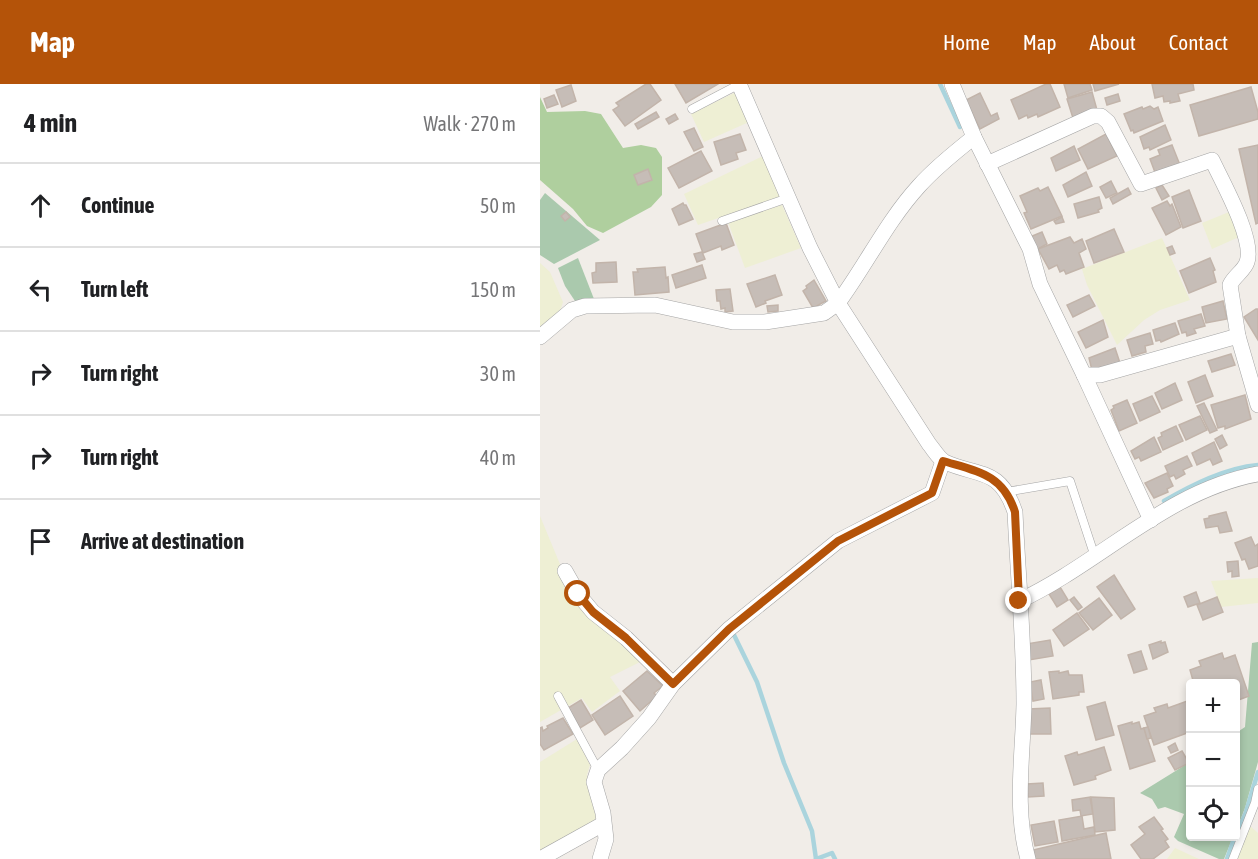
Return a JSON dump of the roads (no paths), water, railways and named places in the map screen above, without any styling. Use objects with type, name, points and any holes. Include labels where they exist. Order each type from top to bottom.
[{"type":"street","points":[[740,84],[810,248],[838,303],[929,444],[943,461],[981,472],[993,478],[1006,492],[1015,512],[1024,701],[1022,840],[1028,859]]},
{"type":"street","points":[[952,84],[974,137],[1030,249],[1040,284],[1151,520]]},
{"type":"street","points":[[987,164],[1093,116],[1101,116],[1108,122],[1141,184],[1212,160],[1244,229],[1248,251],[1247,263],[1230,285],[1238,336],[1258,405]]},
{"type":"street","points":[[540,337],[572,310],[585,306],[655,305],[734,322],[765,322],[824,313],[838,303],[919,186],[974,137]]},
{"type":"street","points":[[1084,375],[1100,375],[1238,336]]},
{"type":"street","points":[[600,859],[606,839],[603,813],[594,782],[597,770],[622,748],[649,718],[673,684],[729,629],[838,541],[932,493],[943,461]]},
{"type":"street","points":[[1019,601],[1043,590],[1151,520],[1200,492],[1229,481],[1258,474]]},
{"type":"street","points":[[565,571],[578,594],[593,612],[626,638],[673,684]]},
{"type":"street","points":[[540,859],[603,824]]},
{"type":"lane","points":[[692,109],[740,84]]},
{"type":"lane","points":[[722,221],[788,198]]},
{"type":"lane","points":[[1006,492],[1070,481],[1095,557]]},
{"type":"lane","points":[[558,696],[597,770]]},
{"type":"lane","points":[[1233,859],[1258,789]]},
{"type":"waterway","points":[[940,84],[960,127]]},
{"type":"waterway","points":[[1164,501],[1221,473],[1258,465]]},
{"type":"waterway","points":[[734,635],[757,682],[784,763],[812,831],[816,859]]},
{"type":"waterway","points":[[1240,826],[1258,772]]},
{"type":"waterway","points":[[1227,859],[1233,841]]},
{"type":"waterway","points":[[816,859],[832,853],[835,859]]}]
